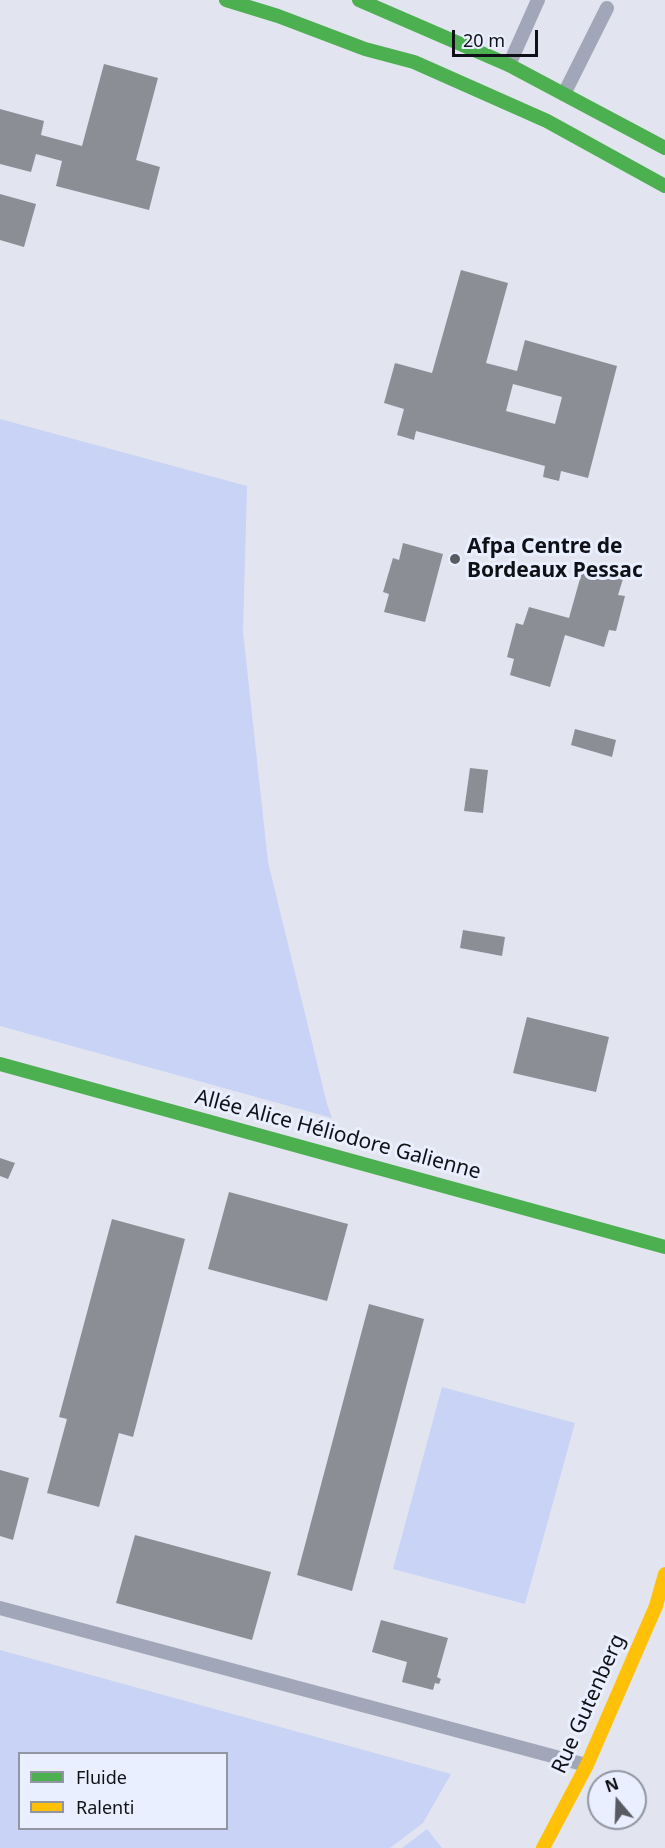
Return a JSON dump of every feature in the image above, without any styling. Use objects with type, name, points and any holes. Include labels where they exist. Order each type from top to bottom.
[{"type":"street","points":[[226,0],[278,16],[365,49],[556,107],[665,148]]},
{"type":"street","points":[[278,16],[283,0]]},
{"type":"street","points":[[359,0],[509,65],[556,107],[665,186]]},
{"type":"street","name":"Allée Alice Héliodore Galienne","points":[[0,1065],[665,1247]]},
{"type":"street","name":"Rue Gutenberg","points":[[543,1848],[587,1765],[657,1606],[665,1574]]},
{"type":"lane","points":[[509,65],[538,0]]},
{"type":"lane","points":[[556,107],[607,8]]},
{"type":"lane","points":[[0,1608],[587,1765]]},
{"type":"shaded area","points":[[0,419],[247,486],[243,631],[268,862],[332,1118],[0,1026]]},
{"type":"shaded area","points":[[442,1387],[575,1423],[525,1604],[393,1569]]},
{"type":"shaded area","points":[[0,1650],[451,1774],[423,1823],[390,1848],[0,1848]]},
{"type":"shaded area","points":[[427,1829],[442,1848],[402,1848]]},
{"type":"building","points":[[104,64],[158,78],[136,160],[160,167],[149,210],[56,186],[62,161],[36,154],[31,172],[0,164],[0,109],[44,121],[41,135],[82,146]]},
{"type":"building","points":[[0,194],[36,204],[24,247],[0,240]]},
{"type":"building","points":[[461,270],[508,283],[486,363],[517,371],[525,340],[617,366],[588,478],[561,471],[559,481],[543,477],[545,466],[416,431],[414,440],[397,435],[404,409],[384,403],[395,363],[432,373]],"holes":[[[513,384],[562,397],[555,424],[506,411]]]},
{"type":"building","points":[[403,543],[443,554],[425,622],[384,612],[389,594],[383,592],[393,558],[399,560]]},
{"type":"building","points":[[583,568],[623,579],[618,595],[625,596],[616,631],[609,630],[604,647],[565,635],[550,687],[510,675],[514,659],[507,657],[516,623],[523,625],[529,607],[569,618]]},
{"type":"building","points":[[575,729],[616,740],[612,757],[571,745]]},
{"type":"building","points":[[470,768],[488,770],[483,813],[464,811]]},
{"type":"building","points":[[463,930],[505,937],[502,956],[460,948]]},
{"type":"building","points":[[527,1017],[609,1037],[596,1092],[513,1073]]},
{"type":"building","points":[[0,1158],[15,1163],[8,1179],[0,1176]]},
{"type":"building","points":[[229,1192],[348,1224],[327,1301],[208,1269]]},
{"type":"building","points":[[112,1219],[185,1239],[133,1437],[119,1433],[99,1507],[47,1493],[67,1419],[59,1417]]},
{"type":"building","points":[[369,1304],[424,1319],[352,1591],[297,1575]]},
{"type":"building","points":[[0,1470],[29,1478],[13,1540],[0,1536]]},
{"type":"building","points":[[135,1535],[271,1572],[252,1640],[116,1603]]},
{"type":"building","points":[[381,1620],[448,1638],[437,1677],[441,1679],[439,1684],[435,1683],[433,1690],[402,1682],[407,1662],[372,1652]]},
{"type":"traffic: fast","points":[[226,0],[278,16],[365,49],[414,62],[547,121],[665,186]]},
{"type":"traffic: fast","points":[[359,0],[509,65],[665,148]]},
{"type":"traffic: fast","points":[[0,1064],[665,1247]]},
{"type":"traffic: slow","points":[[543,1848],[587,1765],[656,1606],[665,1574]]},
{"type":"place","name":"Afpa Centre de Bordeaux Pessac","points":[[455,559]]}]
